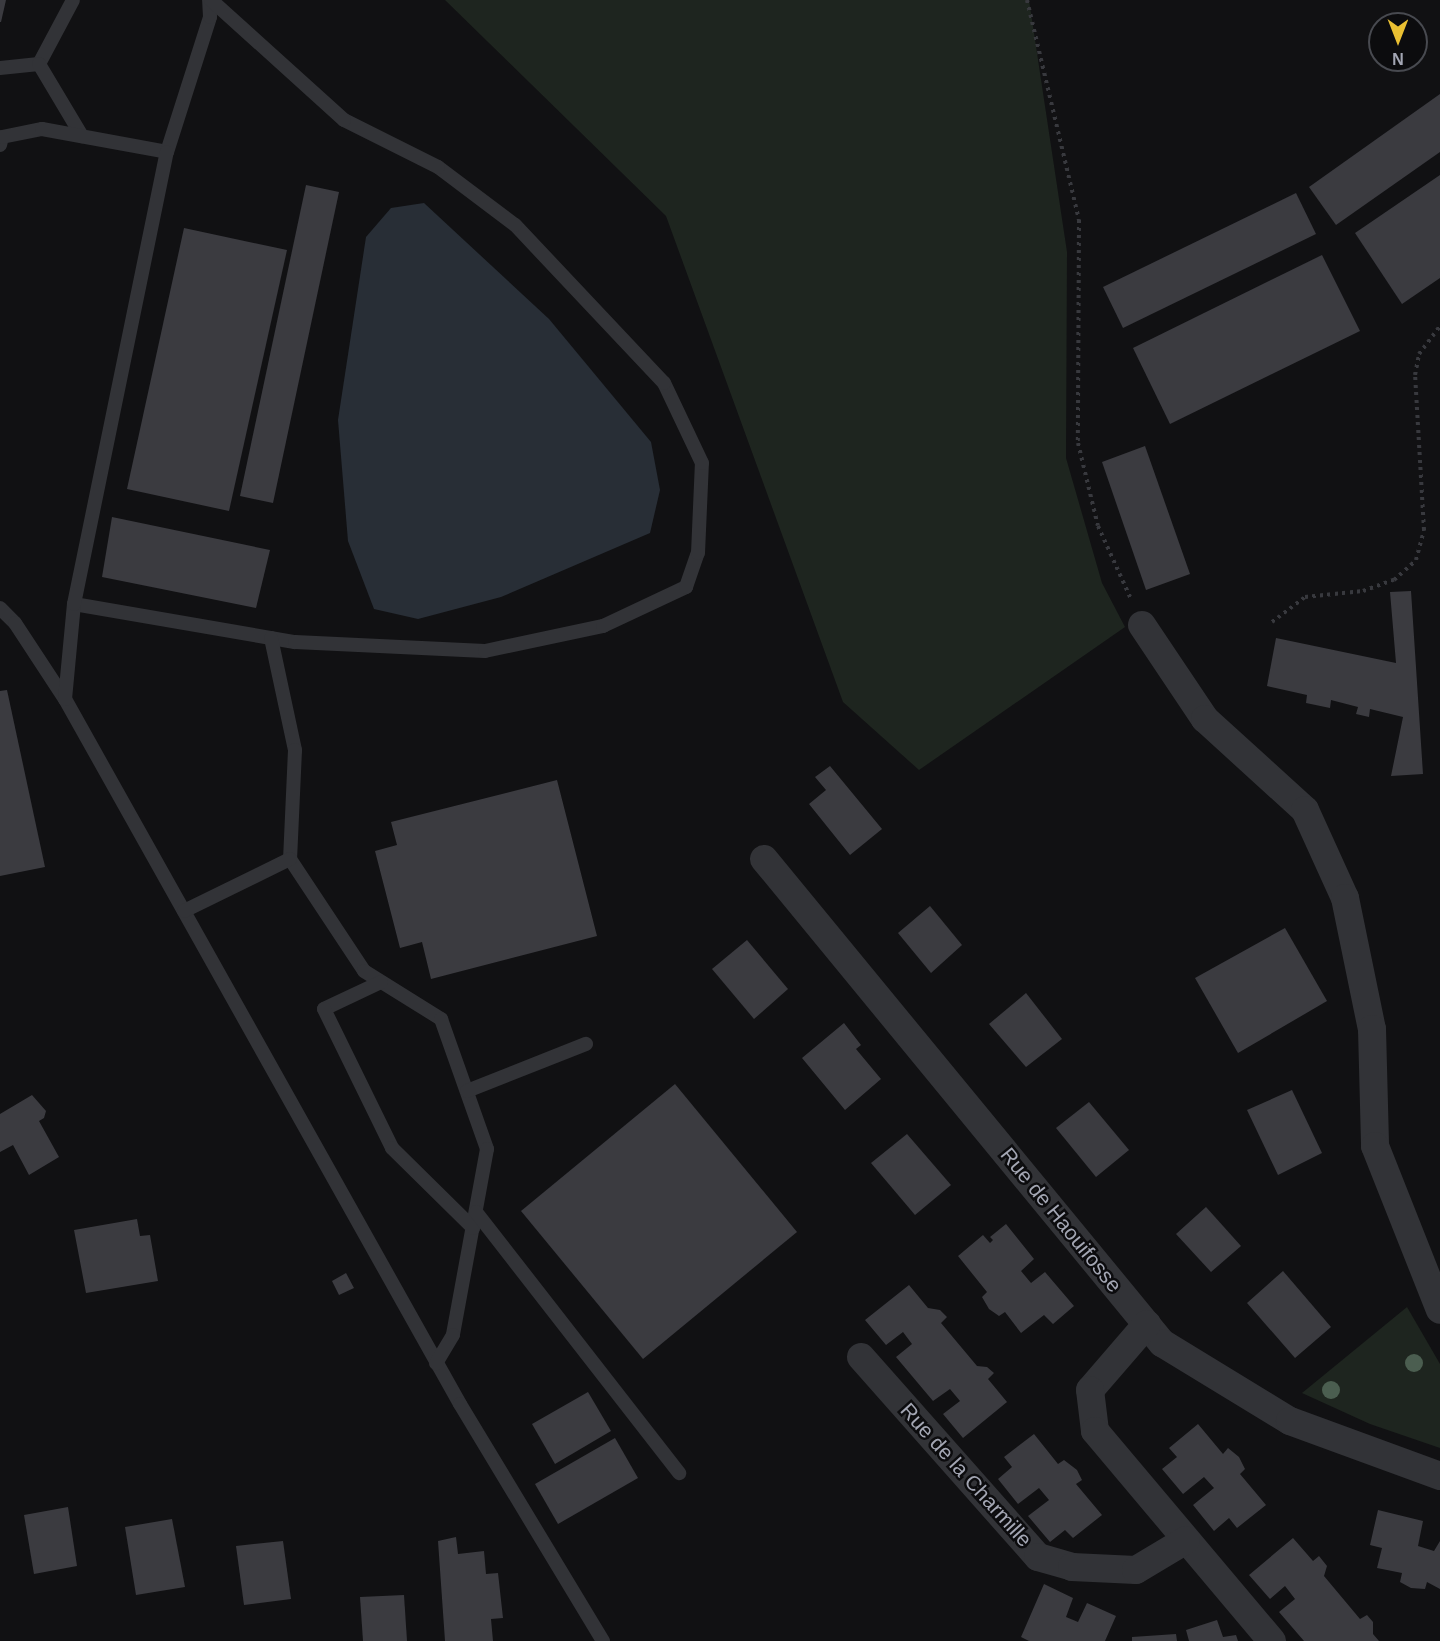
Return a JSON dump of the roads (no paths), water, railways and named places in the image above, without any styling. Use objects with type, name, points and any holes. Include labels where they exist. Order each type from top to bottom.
[{"type":"street","points":[[1142,625],[1205,719],[1305,810],[1346,898],[1372,1029],[1375,1146],[1440,1310]]},
{"type":"street","name":"Rue de Haouifosse","points":[[764,859],[1162,1343],[1290,1421],[1440,1476]]},
{"type":"street","points":[[1147,1324],[1090,1390],[1095,1431],[1272,1641]]},
{"type":"street","name":"Rue de la Charmille","points":[[861,1357],[1038,1557],[1072,1567],[1136,1570],[1186,1540]]},
{"type":"lane","points":[[39,64],[73,0]]},
{"type":"lane","points":[[65,699],[74,604],[167,152],[210,16],[210,0]]},
{"type":"lane","points":[[74,604],[272,638],[485,651],[603,626],[686,587],[698,553],[702,463],[664,383],[515,225],[438,167],[344,120],[210,0]]},
{"type":"lane","points":[[0,68],[39,64]]},
{"type":"lane","points":[[39,64],[82,136]]},
{"type":"lane","points":[[0,146],[2,137],[42,129],[167,152]]},
{"type":"lane","points":[[0,608],[15,623],[65,699],[436,1363],[603,1641]]},
{"type":"lane","points":[[272,638],[295,750],[290,859],[364,971],[441,1019],[487,1149],[453,1335],[436,1363]]},
{"type":"lane","points":[[184,911],[290,859]]},
{"type":"lane","points":[[381,982],[324,1009],[392,1148],[472,1228]]},
{"type":"lane","points":[[467,1091],[586,1044]]},
{"type":"lane","points":[[476,1212],[679,1473]]}]
